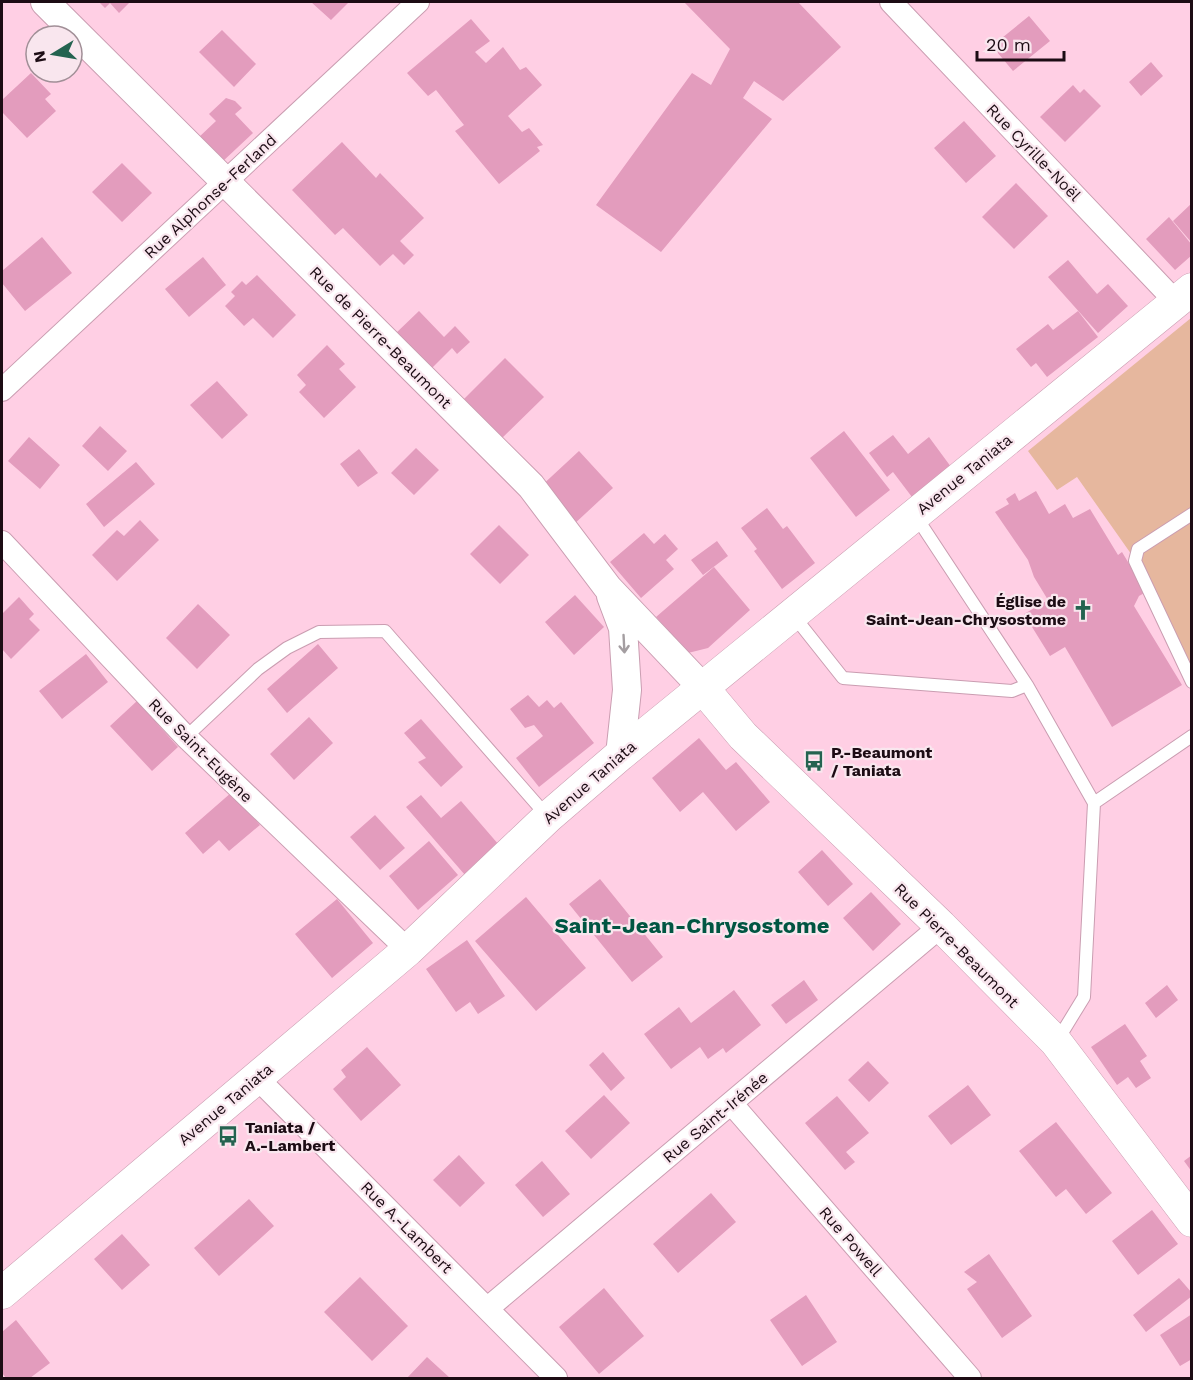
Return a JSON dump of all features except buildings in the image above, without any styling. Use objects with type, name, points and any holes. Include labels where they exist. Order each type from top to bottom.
[{"type":"main road","name":"Avenue Taniata","points":[[2,1293],[408,950],[548,817],[620,755],[1184,295]]},
{"type":"main road","name":"Rue Pierre-Beaumont","points":[[702,687],[743,736],[941,926],[1056,1042],[1191,1221]]},
{"type":"street","name":"Rue de Pierre-Beaumont","points":[[45,2],[531,486],[608,588],[702,687]]},
{"type":"street","name":"Rue Alphonse-Ferland","points":[[2,390],[418,2]]},
{"type":"street","name":"Rue Cyrille-Noël","points":[[891,2],[1184,295]]},
{"type":"street","name":"Rue Saint-Eugène","points":[[2,542],[186,737],[408,950]]},
{"type":"street","points":[[608,588],[623,628],[627,690],[620,755]]},
{"type":"street","name":"Rue Saint-Irénée","points":[[488,1308],[941,926]]},
{"type":"street","name":"Rue A.-Lambert","points":[[256,1077],[556,1378]]},
{"type":"street","name":"Rue Powell","points":[[731,1103],[970,1378]]},
{"type":"lane","points":[[915,514],[1027,685],[1094,803],[1084,997],[1056,1042]]},
{"type":"lane","points":[[1191,514],[1138,549],[1135,561],[1191,682]]},
{"type":"lane","points":[[792,614],[843,678],[1012,691],[1027,685]]},
{"type":"lane","points":[[186,737],[258,669],[287,648],[319,632],[385,631],[548,817]]},
{"type":"lane","points":[[1094,803],[1191,736]]},
{"type":"shaded area","points":[[1191,318],[1191,668],[1148,578],[1077,477],[1057,490],[1028,451]]},
{"type":"place","name":"Église de Saint-Jean-Chrysostome","points":[[1083,610]]},
{"type":"place","name":"P.-Beaumont / Taniata","points":[[814,761]]},
{"type":"place","name":"Taniata / A.-Lambert","points":[[228,1136]]},
{"type":"district","name":"Saint-Jean-Chrysostome","points":[[692,925]]}]
